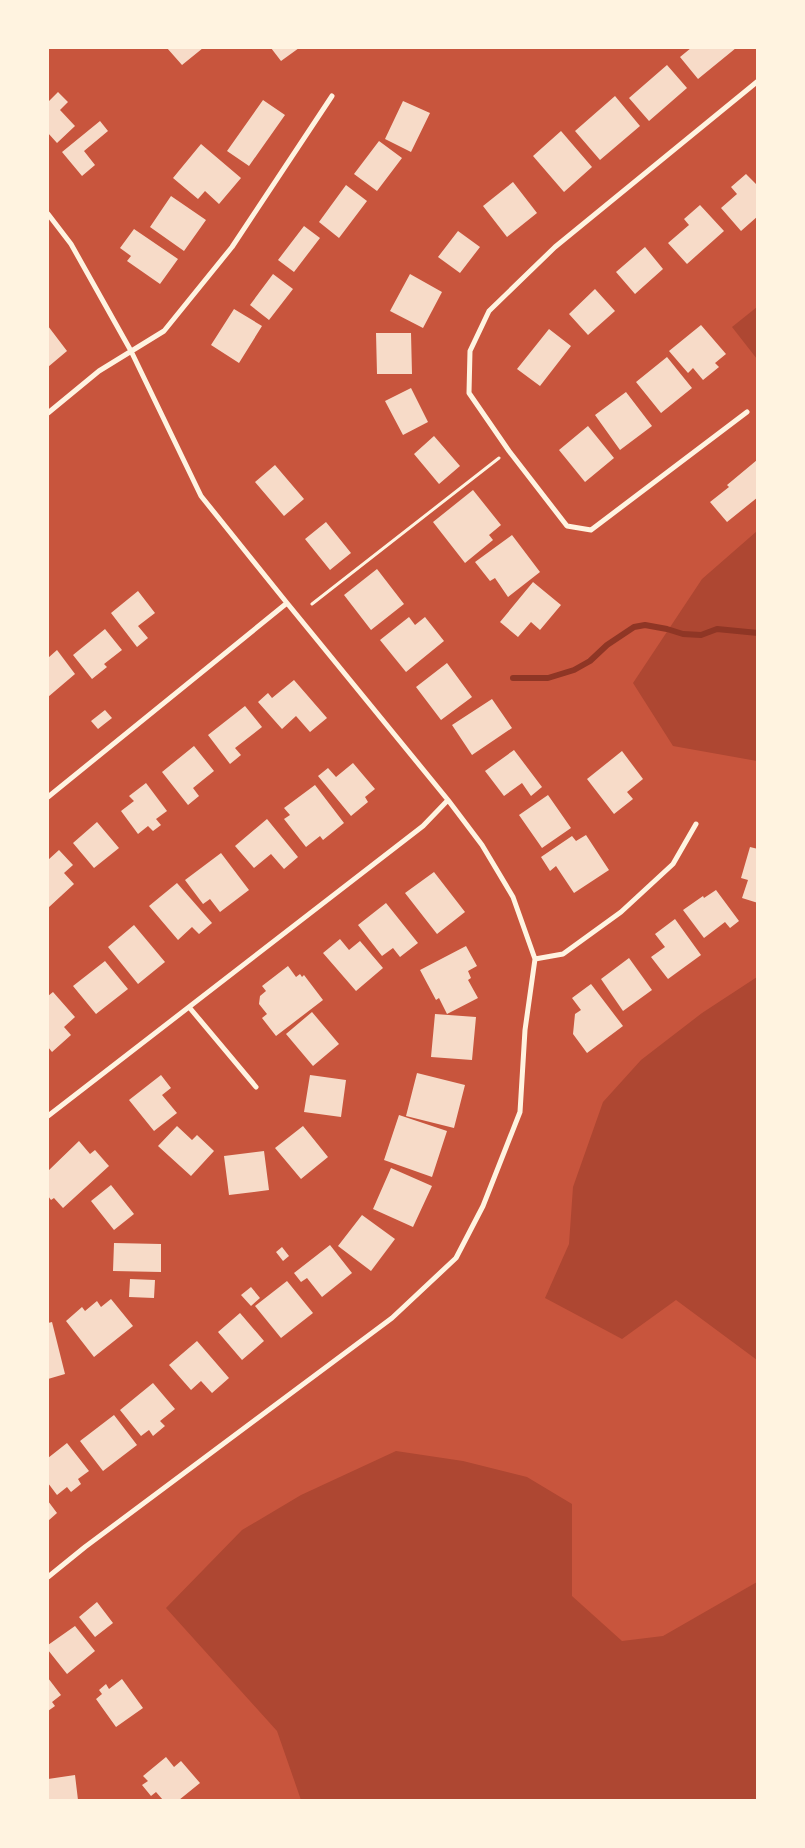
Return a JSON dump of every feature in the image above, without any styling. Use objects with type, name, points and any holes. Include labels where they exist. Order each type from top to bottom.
[{"type":"street","points":[[748,412],[591,530],[567,526],[509,451],[469,393],[470,351],[489,310],[555,247],[758,81]]},
{"type":"street","points":[[48,412],[99,371],[164,331],[232,247],[332,96]]},
{"type":"street","points":[[48,214],[71,244],[131,352],[201,496],[448,800],[482,845],[513,897],[535,959],[525,1030],[520,1112],[483,1206],[456,1258],[392,1318],[84,1547],[48,1577]]},
{"type":"street","points":[[48,797],[287,603]]},
{"type":"street","points":[[48,1116],[423,826],[448,800]]},
{"type":"street","points":[[535,959],[563,954],[621,912],[673,864],[696,824]]},
{"type":"street","points":[[189,1007],[256,1087]]},
{"type":"path","points":[[312,604],[499,458]]},
{"type":"shaded area","points":[[757,307],[757,359],[732,327]]},
{"type":"shaded area","points":[[757,531],[757,761],[673,746],[633,683],[702,579]]},
{"type":"shaded area","points":[[757,977],[757,1360],[676,1300],[622,1339],[545,1298],[569,1244],[573,1187],[603,1102],[641,1060],[702,1013]]},
{"type":"shaded area","points":[[396,1451],[463,1461],[527,1477],[572,1504],[572,1596],[622,1641],[663,1636],[757,1582],[757,1800],[301,1800],[277,1731],[166,1608],[242,1530],[301,1495]]},
{"type":"building","points":[[167,48],[203,48],[182,65]]},
{"type":"building","points":[[271,48],[299,48],[281,61]]},
{"type":"building","points":[[691,48],[736,48],[698,79],[680,57]]},
{"type":"building","points":[[667,65],[687,88],[649,121],[629,98]]},
{"type":"building","points":[[58,92],[68,102],[60,110],[75,126],[57,143],[48,133],[48,102]]},
{"type":"building","points":[[615,96],[640,126],[600,160],[575,131]]},
{"type":"building","points":[[263,100],[285,115],[249,166],[227,151]]},
{"type":"building","points":[[403,101],[430,113],[411,152],[385,139]]},
{"type":"building","points":[[100,121],[108,131],[84,151],[95,165],[82,176],[62,152]]},
{"type":"building","points":[[561,131],[592,167],[564,192],[533,156]]},
{"type":"building","points":[[379,141],[402,158],[377,191],[354,174]]},
{"type":"building","points":[[201,144],[241,178],[219,204],[205,191],[198,199],[173,178]]},
{"type":"building","points":[[746,174],[758,186],[758,216],[741,231],[721,208],[737,194],[731,187]]},
{"type":"building","points":[[513,182],[537,213],[507,237],[483,206]]},
{"type":"building","points":[[346,185],[367,201],[339,238],[319,222]]},
{"type":"building","points":[[171,196],[206,220],[184,251],[150,227]]},
{"type":"building","points":[[700,205],[724,231],[687,264],[668,243],[689,225],[684,219]]},
{"type":"building","points":[[304,226],[320,238],[294,272],[278,260]]},
{"type":"building","points":[[134,229],[178,259],[160,284],[127,261],[131,256],[120,248]]},
{"type":"building","points":[[458,231],[480,247],[460,273],[438,257]]},
{"type":"building","points":[[645,247],[663,269],[635,294],[616,272]]},
{"type":"building","points":[[273,274],[293,289],[269,320],[250,305]]},
{"type":"building","points":[[410,274],[442,292],[423,328],[390,311]]},
{"type":"building","points":[[595,289],[615,311],[588,335],[569,314]]},
{"type":"building","points":[[234,309],[262,326],[239,363],[211,345]]},
{"type":"building","points":[[701,325],[726,354],[715,363],[719,367],[703,380],[693,368],[688,373],[669,351]]},
{"type":"building","points":[[48,326],[67,351],[48,367]]},
{"type":"building","points":[[549,329],[571,346],[540,386],[517,369]]},
{"type":"building","points":[[376,333],[411,333],[412,374],[377,374]]},
{"type":"building","points":[[667,357],[692,388],[661,413],[636,382]]},
{"type":"building","points":[[411,388],[428,422],[403,435],[385,401]]},
{"type":"building","points":[[626,392],[652,426],[620,450],[595,415]]},
{"type":"building","points":[[588,426],[614,458],[585,482],[559,450]]},
{"type":"building","points":[[434,436],[460,466],[439,484],[414,454]]},
{"type":"building","points":[[757,460],[758,497],[727,522],[710,502]]},
{"type":"building","points":[[275,465],[304,499],[284,516],[255,482]]},
{"type":"building","points":[[473,490],[501,525],[489,535],[493,540],[465,563],[433,522]]},
{"type":"building","points":[[326,522],[351,553],[330,570],[305,539]]},
{"type":"building","points":[[512,535],[540,572],[508,597],[495,578],[490,581],[475,562]]},
{"type":"building","points":[[377,569],[404,604],[371,630],[344,595]]},
{"type":"building","points":[[533,582],[561,605],[540,630],[531,622],[518,637],[500,622]]},
{"type":"building","points":[[138,591],[155,613],[138,626],[148,638],[137,647],[111,613]]},
{"type":"building","points":[[409,617],[415,625],[425,617],[444,641],[406,672],[380,640]]},
{"type":"building","points":[[105,629],[122,650],[104,664],[107,667],[92,679],[73,655]]},
{"type":"building","points":[[57,650],[75,674],[48,697],[48,658]]},
{"type":"building","points":[[447,663],[472,697],[441,720],[416,687]]},
{"type":"building","points":[[294,680],[327,718],[310,732],[296,716],[282,729],[258,702],[268,693],[272,698]]},
{"type":"building","points":[[492,699],[512,728],[472,755],[452,725]]},
{"type":"building","points":[[245,706],[262,727],[235,748],[241,755],[230,764],[208,735]]},
{"type":"building","points":[[105,710],[112,718],[98,729],[91,721]]},
{"type":"building","points":[[194,746],[214,771],[193,788],[199,796],[188,805],[162,772]]},
{"type":"building","points":[[514,750],[542,787],[531,796],[522,783],[504,796],[485,771]]},
{"type":"building","points":[[622,751],[643,779],[627,792],[633,799],[614,814],[587,779]]},
{"type":"building","points":[[353,763],[375,789],[365,797],[368,802],[351,816],[318,776],[328,768],[336,777]]},
{"type":"building","points":[[146,783],[167,811],[156,819],[161,825],[153,831],[148,826],[138,834],[121,811],[134,801],[129,796]]},
{"type":"building","points":[[315,785],[344,823],[323,840],[320,836],[306,847],[284,819],[290,815],[284,808]]},
{"type":"building","points":[[548,795],[571,828],[542,848],[519,815]]},
{"type":"building","points":[[267,819],[298,857],[284,869],[271,854],[254,868],[235,846]]},
{"type":"building","points":[[97,822],[119,848],[94,868],[73,843]]},
{"type":"building","points":[[586,835],[609,870],[574,893],[556,866],[550,871],[541,857],[572,836],[576,841]]},
{"type":"building","points":[[750,847],[758,849],[758,903],[742,898],[748,880],[741,878]]},
{"type":"building","points":[[59,850],[73,865],[64,873],[74,884],[48,908],[48,860]]},
{"type":"building","points":[[221,853],[249,890],[220,912],[210,899],[203,904],[185,880]]},
{"type":"building","points":[[434,872],[465,912],[437,934],[405,893]]},
{"type":"building","points":[[177,883],[212,923],[199,934],[192,927],[178,940],[149,906]]},
{"type":"building","points":[[716,890],[739,921],[730,928],[725,922],[704,938],[683,910],[703,896],[704,898]]},
{"type":"building","points":[[386,903],[418,943],[400,957],[393,948],[382,956],[358,925]]},
{"type":"building","points":[[675,919],[701,955],[668,979],[651,957],[665,947],[655,934]]},
{"type":"building","points":[[134,925],[165,962],[138,984],[108,947]]},
{"type":"building","points":[[340,939],[349,950],[360,941],[383,968],[356,991],[323,953]]},
{"type":"building","points":[[466,946],[477,966],[468,971],[471,978],[468,980],[478,998],[447,1014],[439,998],[436,1000],[420,970]]},
{"type":"building","points":[[629,958],[652,990],[623,1011],[601,979]]},
{"type":"building","points":[[105,961],[128,989],[96,1014],[73,986]]},
{"type":"building","points":[[288,966],[296,977],[300,974],[302,977],[304,975],[323,1000],[276,1036],[262,1018],[267,1014],[259,1004],[260,996],[266,991],[262,986]]},
{"type":"building","points":[[591,984],[623,1026],[587,1053],[573,1034],[575,1014],[581,1010],[572,998]]},
{"type":"building","points":[[53,992],[75,1017],[64,1027],[71,1035],[52,1052],[48,1047],[48,996]]},
{"type":"building","points":[[312,1012],[339,1044],[313,1066],[286,1034]]},
{"type":"building","points":[[435,1014],[476,1017],[472,1060],[431,1057]]},
{"type":"building","points":[[417,1073],[465,1085],[454,1128],[406,1116]]},
{"type":"building","points":[[161,1075],[171,1088],[162,1095],[177,1113],[154,1131],[129,1100]]},
{"type":"building","points":[[310,1075],[346,1080],[341,1117],[304,1112]]},
{"type":"building","points":[[399,1115],[447,1131],[432,1177],[384,1160]]},
{"type":"building","points":[[177,1126],[192,1140],[197,1135],[214,1151],[191,1176],[158,1146]]},
{"type":"building","points":[[303,1126],[328,1157],[301,1179],[275,1148]]},
{"type":"building","points":[[79,1141],[90,1154],[95,1150],[109,1166],[63,1208],[54,1198],[51,1200],[48,1196],[48,1171]]},
{"type":"building","points":[[264,1151],[269,1190],[229,1195],[224,1156]]},
{"type":"building","points":[[391,1168],[432,1186],[413,1227],[373,1209]]},
{"type":"building","points":[[111,1185],[134,1214],[114,1230],[91,1201]]},
{"type":"building","points":[[362,1215],[395,1239],[371,1271],[338,1246]]},
{"type":"building","points":[[114,1243],[161,1244],[161,1272],[113,1271]]},
{"type":"building","points":[[330,1245],[352,1273],[322,1297],[307,1278],[301,1282],[294,1273]]},
{"type":"building","points":[[282,1247],[289,1256],[283,1261],[276,1252]]},
{"type":"building","points":[[130,1279],[155,1280],[154,1298],[129,1297]]},
{"type":"building","points":[[287,1281],[313,1313],[281,1338],[255,1306]]},
{"type":"building","points":[[251,1287],[260,1298],[251,1306],[241,1295]]},
{"type":"building","points":[[111,1299],[133,1326],[94,1357],[66,1321],[82,1307],[85,1311],[97,1301],[101,1307]]},
{"type":"building","points":[[240,1313],[264,1341],[242,1360],[218,1332]]},
{"type":"building","points":[[52,1322],[65,1374],[48,1379],[48,1323]]},
{"type":"building","points":[[197,1341],[229,1378],[212,1393],[201,1381],[191,1390],[169,1365]]},
{"type":"building","points":[[153,1383],[175,1409],[160,1421],[165,1426],[153,1436],[149,1430],[141,1436],[120,1410]]},
{"type":"building","points":[[114,1415],[137,1445],[103,1471],[80,1441]]},
{"type":"building","points":[[67,1443],[89,1471],[78,1479],[81,1484],[71,1492],[67,1487],[57,1495],[48,1483],[48,1458]]},
{"type":"building","points":[[48,1501],[57,1513],[48,1521]]},
{"type":"building","points":[[97,1602],[113,1623],[95,1637],[79,1617]]},
{"type":"building","points":[[75,1626],[95,1651],[67,1674],[48,1650],[48,1645]]},
{"type":"building","points":[[48,1678],[61,1695],[52,1702],[55,1706],[48,1711]]},
{"type":"building","points":[[122,1679],[143,1708],[116,1727],[96,1699],[102,1694],[99,1690],[106,1684],[109,1689]]},
{"type":"building","points":[[166,1757],[174,1767],[181,1761],[200,1783],[179,1800],[163,1800],[156,1792],[151,1796],[142,1785],[148,1781],[143,1776]]},
{"type":"building","points":[[75,1775],[78,1800],[48,1800],[48,1779]]},
{"type":"waterway","points":[[513,678],[548,678],[574,670],[590,661],[607,645],[634,627],[645,625],[683,634],[701,635],[717,629],[758,633]]}]
